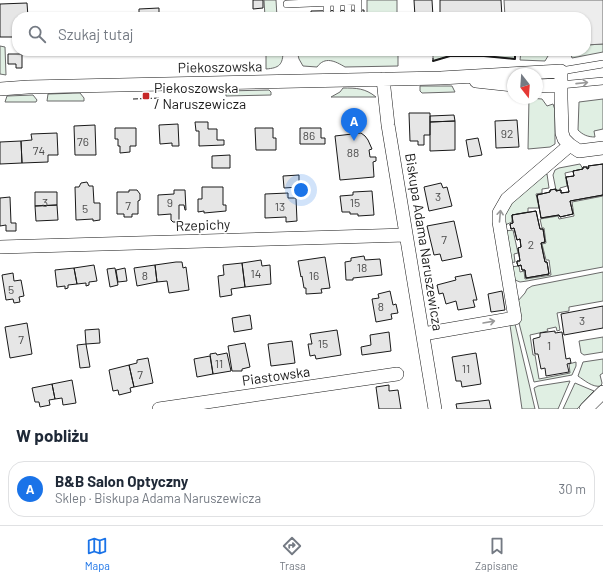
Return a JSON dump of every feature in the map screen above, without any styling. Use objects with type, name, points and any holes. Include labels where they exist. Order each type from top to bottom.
[{"type":"street","name":"Piekoszowska","points":[[0,88],[441,78],[561,71]]},
{"type":"street","points":[[561,71],[560,85],[562,133],[564,139],[575,149],[584,151],[603,148]]},
{"type":"street","name":"Piekoszowska","points":[[441,78],[507,84]]},
{"type":"street","name":"Biskupa Adama Naruszewicza","points":[[383,79],[388,124],[435,409]]},
{"type":"street","points":[[543,86],[560,85]]},
{"type":"street","points":[[423,334],[515,318],[499,222],[499,213],[507,199],[570,146]]},
{"type":"street","name":"Rzepichy","points":[[0,248],[406,235]]},
{"type":"street","name":"Piastowska","points":[[159,409],[217,405],[397,374]]},
{"type":"street","points":[[586,409],[603,392]]},
{"type":"lane","points":[[348,1],[348,11]]},
{"type":"lane","points":[[287,4],[358,1],[358,10]]},
{"type":"lane","points":[[327,2],[327,11]]},
{"type":"lane","points":[[337,11],[338,2]]},
{"type":"lane","points":[[317,3],[318,11]]},
{"type":"lane","points":[[561,71],[603,64]]},
{"type":"lane","points":[[560,85],[603,81]]},
{"type":"green space","points":[[264,0],[276,0],[277,12],[265,12]]},
{"type":"green space","points":[[367,0],[397,0],[397,12],[367,12]]},
{"type":"green space","points":[[603,44],[603,52],[591,54],[591,45]]},
{"type":"green space","points":[[0,46],[5,47],[6,75],[0,74]]},
{"type":"green space","points":[[266,56],[282,56],[281,63],[277,67],[266,69]]},
{"type":"green space","points":[[298,56],[398,56],[398,66],[345,67],[334,61],[327,61],[323,62],[317,67],[303,66]]},
{"type":"green space","points":[[433,56],[450,56],[433,61]]},
{"type":"green space","points":[[484,56],[515,56],[515,59]]},
{"type":"green space","points":[[520,56],[548,56],[545,61],[520,60]]},
{"type":"green space","points":[[571,56],[582,56],[572,58]]},
{"type":"green space","points":[[420,86],[452,86],[455,92],[422,93],[420,91]]},
{"type":"green space","points":[[343,88],[360,89],[376,97],[331,97],[340,92]]},
{"type":"green space","points":[[269,90],[271,95],[226,96],[226,91]]},
{"type":"green space","points":[[80,93],[84,98],[84,101],[47,101],[48,94]]},
{"type":"green space","points":[[33,95],[37,100],[36,102],[5,102],[7,96]]},
{"type":"green space","points":[[603,99],[603,129],[594,131],[595,137],[588,136],[578,130],[579,102]]},
{"type":"green space","points":[[543,100],[547,106],[553,104],[555,110],[555,144],[550,147],[528,149],[529,104],[543,104]]},
{"type":"green space","points":[[580,164],[583,169],[565,173],[567,186],[560,188],[560,190],[556,190],[553,175],[555,170]]},
{"type":"green space","points":[[545,174],[547,174],[549,188],[542,189],[542,193],[536,194],[539,208],[528,208],[528,212],[512,215],[512,222],[505,225],[504,216],[509,205]]},
{"type":"green space","points":[[603,196],[603,267],[527,281],[520,282],[515,280],[510,267],[519,266],[520,272],[524,271],[525,279],[551,275],[549,260],[546,260],[542,244],[546,243],[544,228],[542,228],[540,219],[558,216],[559,219],[574,216],[572,202]]},
{"type":"green space","points":[[513,230],[518,253],[514,254],[515,262],[510,263],[505,231]]},
{"type":"green space","points":[[603,272],[603,301],[569,307],[569,311],[557,313],[560,330],[557,331],[556,327],[547,329],[548,331],[530,335],[539,379],[570,373],[569,364],[576,362],[572,375],[534,382],[519,323],[517,302],[527,289],[532,286]]},
{"type":"green space","points":[[515,324],[535,409],[522,409],[510,325]]},
{"type":"green space","points":[[603,337],[603,352],[584,355],[581,353],[579,341]]},
{"type":"green space","points":[[603,359],[603,373],[600,375],[602,383],[601,386],[592,385],[578,376],[583,362]]},
{"type":"green space","points":[[570,381],[558,409],[539,409],[534,388]]},
{"type":"green space","points":[[575,383],[594,391],[577,409],[563,409]]},
{"type":"shaded area","points":[[504,0],[603,0],[603,44],[591,45],[591,12],[505,12]]},
{"type":"building","points":[[253,0],[263,0],[263,8],[253,9]]},
{"type":"building","points":[[414,0],[432,0],[433,12],[415,12]]},
{"type":"building","points":[[440,0],[501,0],[502,12],[440,12]]},
{"type":"building","points":[[27,3],[28,12],[12,12],[12,37],[0,37],[0,4]]},
{"type":"building","points":[[159,8],[159,12],[139,12],[139,9]]},
{"type":"building","points":[[364,10],[364,12],[311,12]]},
{"type":"building","points":[[8,54],[12,54],[12,56],[22,56],[22,68],[16,68],[16,64],[8,64]]},
{"type":"building","points":[[409,113],[430,113],[430,135],[424,135],[424,145],[418,145],[418,141],[410,141]]},
{"type":"building","points":[[454,115],[455,121],[430,122],[430,116]]},
{"type":"building","points":[[517,120],[519,147],[496,148],[495,121]]},
{"type":"building","points":[[455,121],[455,150],[430,151],[430,122]]},
{"type":"building","points":[[195,122],[208,122],[208,129],[217,129],[217,140],[224,140],[224,145],[199,146],[199,131],[196,131]]},
{"type":"building","points":[[178,124],[179,146],[172,146],[172,143],[160,144],[159,125]]},
{"type":"building","points":[[95,125],[96,155],[75,155],[74,126]]},
{"type":"building","points":[[115,128],[136,128],[136,146],[130,146],[130,152],[120,153],[118,139],[115,139]]},
{"type":"building","points":[[255,128],[273,128],[273,138],[276,138],[276,150],[256,150]]},
{"type":"building","points":[[300,128],[321,128],[321,138],[325,138],[325,144],[300,144]]},
{"type":"building","points":[[57,133],[58,155],[48,155],[48,162],[22,163],[21,141],[32,140],[31,134]]},
{"type":"building","points":[[361,133],[368,140],[372,149],[369,150],[370,157],[376,157],[376,161],[373,162],[374,177],[340,180],[335,136]]},
{"type":"building","points":[[478,138],[482,155],[469,157],[466,140]]},
{"type":"building","points":[[21,141],[22,163],[0,164],[0,142]]},
{"type":"building","points":[[230,155],[230,168],[212,168],[212,156]]},
{"type":"building","points":[[603,164],[603,195],[570,201],[573,214],[560,217],[559,215],[541,218],[537,195],[556,189],[556,191],[561,190],[561,193],[569,192],[566,177],[574,176],[573,171],[583,169],[583,167],[587,167],[587,169],[589,168],[588,166]]},
{"type":"building","points":[[603,164],[603,195],[570,201],[573,214],[560,217],[559,215],[541,218],[537,195],[556,189],[556,191],[561,190],[561,193],[569,192],[566,177],[574,176],[573,171],[583,169],[583,167],[587,167],[587,169],[589,168],[588,166]]},
{"type":"building","points":[[299,175],[299,187],[284,188],[283,176]]},
{"type":"building","points":[[87,182],[89,186],[93,186],[94,203],[100,203],[100,220],[76,220],[75,187],[79,187],[81,183]]},
{"type":"building","points":[[441,183],[443,188],[447,187],[452,206],[429,211],[424,187]]},
{"type":"building","points":[[202,187],[223,187],[223,205],[226,205],[226,211],[204,213],[204,211],[198,212],[198,199],[202,199]]},
{"type":"building","points":[[129,190],[137,190],[140,194],[140,200],[138,201],[138,214],[132,214],[132,217],[124,217],[124,214],[117,214],[117,192],[129,192]]},
{"type":"building","points":[[174,190],[185,190],[186,210],[184,205],[179,205],[179,220],[177,222],[173,222],[171,220],[171,214],[158,215],[158,195],[174,194]]},
{"type":"building","points":[[372,191],[374,215],[358,216],[358,214],[350,214],[350,212],[342,212],[340,196],[353,195],[353,192]]},
{"type":"building","points":[[35,192],[57,192],[57,205],[35,206]]},
{"type":"building","points":[[288,193],[288,198],[296,198],[297,221],[286,222],[286,217],[265,218],[265,194]]},
{"type":"building","points":[[10,197],[11,223],[16,223],[16,231],[6,231],[6,225],[0,226],[0,198]]},
{"type":"building","points":[[57,205],[58,220],[36,221],[35,206]]},
{"type":"building","points":[[536,211],[540,229],[543,229],[545,242],[541,243],[549,274],[526,278],[525,270],[522,270],[521,265],[518,266],[517,263],[517,261],[520,261],[518,248],[521,247],[520,239],[517,240],[514,228],[511,229],[510,224],[513,223],[512,215]]},
{"type":"building","points":[[536,211],[540,229],[543,229],[545,242],[541,243],[549,274],[526,278],[525,270],[522,270],[521,265],[518,266],[517,263],[517,261],[520,261],[518,248],[521,247],[520,239],[517,240],[514,228],[511,229],[510,224],[513,223],[512,215]]},
{"type":"building","points":[[454,221],[462,257],[442,261],[440,254],[434,255],[427,226]]},
{"type":"building","points":[[364,256],[365,260],[380,259],[382,275],[346,280],[345,262],[351,261],[351,258]]},
{"type":"building","points":[[325,257],[330,288],[321,289],[322,293],[306,294],[306,288],[304,288],[298,261]]},
{"type":"building","points":[[261,260],[262,266],[270,265],[271,284],[245,287],[242,263]]},
{"type":"building","points":[[182,262],[183,268],[186,267],[189,290],[169,293],[167,281],[157,282],[155,265]]},
{"type":"building","points":[[242,263],[245,287],[231,289],[232,295],[220,297],[218,276],[224,275],[223,265]]},
{"type":"building","points":[[94,265],[97,281],[89,282],[89,285],[86,286],[86,283],[77,284],[74,268]]},
{"type":"building","points":[[155,265],[157,282],[137,286],[134,268]]},
{"type":"building","points":[[74,268],[77,284],[68,285],[68,288],[65,289],[65,286],[57,287],[55,270]]},
{"type":"building","points":[[115,268],[118,285],[110,287],[107,269]]},
{"type":"building","points":[[125,268],[127,281],[118,282],[116,270]]},
{"type":"building","points":[[13,273],[14,281],[21,280],[24,296],[19,297],[20,302],[14,303],[13,299],[6,300],[2,275]]},
{"type":"building","points":[[471,274],[477,300],[473,300],[475,307],[458,310],[456,301],[446,304],[443,293],[439,294],[437,285],[456,280],[455,277]]},
{"type":"building","points":[[390,291],[393,305],[396,304],[398,313],[391,314],[392,319],[376,322],[372,299],[379,298],[378,294]]},
{"type":"building","points":[[502,291],[505,310],[491,312],[488,294]]},
{"type":"building","points":[[603,306],[603,328],[564,335],[561,314]]},
{"type":"building","points":[[250,315],[252,329],[234,332],[232,318]]},
{"type":"building","points":[[27,323],[32,354],[10,358],[5,327]]},
{"type":"building","points":[[99,329],[100,343],[86,344],[85,330]]},
{"type":"building","points":[[337,330],[341,355],[316,359],[315,355],[310,356],[308,344],[312,344],[310,334]]},
{"type":"building","points":[[555,331],[555,333],[562,332],[566,359],[570,358],[571,363],[567,364],[569,372],[546,376],[545,368],[541,369],[538,354],[535,354],[533,339],[540,337],[540,333]]},
{"type":"building","points":[[389,332],[391,351],[362,355],[361,347],[371,345],[370,335]]},
{"type":"building","points":[[292,341],[295,363],[271,366],[268,344]]},
{"type":"building","points":[[245,343],[250,367],[242,369],[242,371],[232,371],[228,346]]},
{"type":"building","points":[[86,344],[90,367],[80,368],[77,345]]},
{"type":"building","points":[[216,353],[217,355],[227,353],[231,371],[213,374],[210,354]]},
{"type":"building","points":[[476,353],[481,384],[462,387],[461,381],[456,381],[452,357]]},
{"type":"building","points":[[210,356],[213,374],[197,377],[194,359]]},
{"type":"building","points":[[148,358],[153,383],[134,387],[129,365],[137,363],[137,360]]},
{"type":"building","points":[[129,365],[134,387],[130,388],[131,392],[119,395],[118,390],[113,391],[109,370]]},
{"type":"building","points":[[72,380],[76,403],[63,405],[62,398],[55,399],[52,384]]},
{"type":"building","points":[[52,384],[55,399],[49,400],[50,405],[40,407],[39,402],[35,402],[32,388]]},
{"type":"building","points":[[389,385],[389,391],[398,390],[401,409],[379,409],[376,387]]},
{"type":"building","points":[[489,400],[491,409],[457,409],[456,404]]},
{"type":"fence","points":[[433,56],[433,61]]},
{"type":"fence","points":[[133,99],[160,98]]},
{"type":"wall","points":[[433,61],[450,56]]},
{"type":"wall","points":[[450,56],[484,56]]},
{"type":"wall","points":[[484,56],[515,59],[515,56]]},
{"type":"place","name":"Piekoszowska / Naruszewicza","points":[[146,96]]},
{"type":"place","name":"B&B Salon Optyczny","points":[[354,141]]}]
